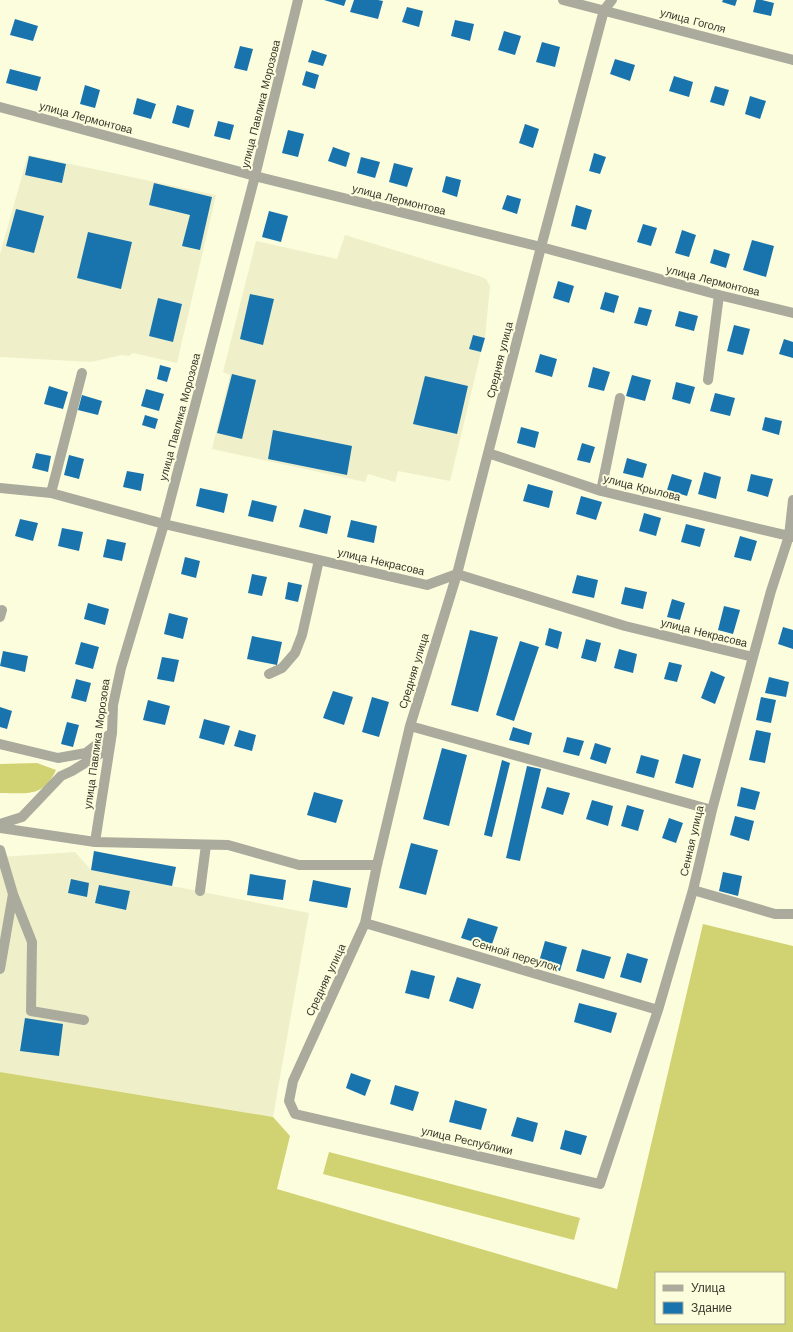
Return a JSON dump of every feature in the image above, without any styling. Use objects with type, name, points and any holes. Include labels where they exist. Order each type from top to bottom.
[{"type":"street","name":"улица Павлика Морозова","points":[[95,842],[112,733],[113,705],[121,668],[164,524],[255,176],[298,0]]},
{"type":"street","name":"улица Гоголя","points":[[563,0],[793,60]]},
{"type":"street","name":"Средняя улица","points":[[328,1121],[295,1114],[289,1101],[292,1081],[365,923],[376,865],[410,726],[457,574],[604,10],[612,0]]},
{"type":"street","name":"улица Лермонтова","points":[[0,108],[255,176],[541,247],[719,295],[793,313]]},
{"type":"street","points":[[708,380],[719,295]]},
{"type":"street","points":[[51,493],[82,373]]},
{"type":"street","points":[[601,491],[620,398]]},
{"type":"street","name":"улица Крылова","points":[[488,453],[601,491],[791,536]]},
{"type":"street","name":"улица Некрасова","points":[[0,488],[51,493],[164,524],[427,585],[457,574],[625,626],[753,657]]},
{"type":"street","name":"Сенная улица","points":[[600,1184],[658,1010],[693,890],[712,810],[771,590],[791,536],[793,500]]},
{"type":"street","points":[[269,674],[282,668],[295,653],[302,635],[319,560]]},
{"type":"street","name":"Средняя улица","points":[[410,726],[712,810]]},
{"type":"street","points":[[0,744],[58,758],[86,753],[112,733]]},
{"type":"street","points":[[0,824],[22,817],[61,776],[100,754],[112,733]]},
{"type":"street","points":[[0,828],[95,842],[228,845],[299,865],[376,865]]},
{"type":"street","points":[[200,891],[206,845]]},
{"type":"street","points":[[0,850],[13,894],[32,942],[32,1011],[84,1020]]},
{"type":"street","points":[[693,890],[774,914],[793,914]]},
{"type":"street","points":[[0,969],[13,894]]},
{"type":"street","name":"Сенной переулок","points":[[365,923],[658,1010]]},
{"type":"street","name":"улица Республики","points":[[328,1121],[600,1184]]},
{"type":"shaded area","points":[[28,155],[216,195],[177,363],[133,353],[129,356],[122,355],[91,362],[0,357],[0,254]]},
{"type":"shaded area","points":[[345,235],[479,276],[486,279],[490,286],[485,338],[473,335],[469,349],[481,352],[450,481],[398,471],[395,482],[368,474],[365,482],[212,449],[230,375],[223,372],[256,241],[337,259]]},
{"type":"shaded area","points":[[37,763],[56,770],[51,779],[40,790],[26,793],[0,793],[0,764]]},
{"type":"shaded area","points":[[75,852],[91,870],[309,913],[273,1117],[0,1072],[0,857]]},
{"type":"shaded area","points":[[703,924],[793,946],[793,1332],[0,1332],[0,1072],[273,1117],[290,1136],[277,1189],[617,1289]]},
{"type":"shaded area","points":[[329,1152],[580,1218],[574,1240],[323,1174]]},
{"type":"building","points":[[324,0],[346,0],[344,6]]},
{"type":"building","points":[[354,0],[383,1],[378,19],[350,12]]},
{"type":"building","points":[[723,0],[737,0],[735,6],[722,2]]},
{"type":"building","points":[[756,0],[774,3],[771,16],[753,12]]},
{"type":"building","points":[[407,7],[423,11],[419,27],[402,22]]},
{"type":"building","points":[[15,19],[38,26],[33,41],[10,35]]},
{"type":"building","points":[[455,20],[474,24],[470,41],[451,36]]},
{"type":"building","points":[[504,31],[521,36],[515,55],[498,50]]},
{"type":"building","points":[[542,42],[560,47],[555,67],[536,62]]},
{"type":"building","points":[[240,46],[253,49],[247,71],[234,68]]},
{"type":"building","points":[[312,50],[327,55],[323,66],[308,62]]},
{"type":"building","points":[[615,59],[635,65],[630,81],[610,74]]},
{"type":"building","points":[[10,69],[41,77],[37,91],[6,83]]},
{"type":"building","points":[[306,71],[319,75],[315,89],[302,85]]},
{"type":"building","points":[[674,76],[693,82],[689,97],[669,91]]},
{"type":"building","points":[[85,85],[100,90],[95,108],[80,104]]},
{"type":"building","points":[[715,86],[729,90],[724,106],[710,102]]},
{"type":"building","points":[[750,96],[766,101],[760,119],[745,114]]},
{"type":"building","points":[[137,98],[156,104],[151,119],[133,114]]},
{"type":"building","points":[[177,105],[194,110],[189,128],[172,123]]},
{"type":"building","points":[[218,121],[234,125],[230,140],[214,136]]},
{"type":"building","points":[[525,124],[539,129],[533,148],[519,143]]},
{"type":"building","points":[[288,130],[304,134],[298,157],[282,153]]},
{"type":"building","points":[[333,147],[350,153],[346,167],[328,161]]},
{"type":"building","points":[[594,153],[606,157],[600,174],[589,171]]},
{"type":"building","points":[[29,156],[66,164],[62,183],[25,175]]},
{"type":"building","points":[[361,157],[380,162],[375,178],[357,173]]},
{"type":"building","points":[[394,163],[413,168],[407,187],[389,182]]},
{"type":"building","points":[[446,176],[461,180],[457,197],[442,192]]},
{"type":"building","points":[[154,183],[212,197],[200,250],[182,246],[190,215],[149,205]]},
{"type":"building","points":[[507,195],[521,199],[517,214],[502,209]]},
{"type":"building","points":[[576,205],[592,210],[586,230],[571,226]]},
{"type":"building","points":[[16,209],[44,216],[34,253],[6,246]]},
{"type":"building","points":[[269,211],[288,216],[281,242],[262,237]]},
{"type":"building","points":[[643,224],[657,228],[651,246],[637,242]]},
{"type":"building","points":[[682,230],[696,235],[689,257],[675,253]]},
{"type":"building","points":[[88,232],[132,242],[121,289],[77,278]]},
{"type":"building","points":[[752,240],[774,246],[766,277],[743,270]]},
{"type":"building","points":[[714,249],[730,254],[726,268],[710,263]]},
{"type":"building","points":[[558,281],[574,286],[569,303],[553,298]]},
{"type":"building","points":[[605,292],[619,296],[614,313],[600,309]]},
{"type":"building","points":[[250,294],[274,299],[263,345],[240,339]]},
{"type":"building","points":[[158,298],[182,304],[173,342],[149,336]]},
{"type":"building","points":[[639,307],[652,310],[647,326],[634,323]]},
{"type":"building","points":[[679,311],[698,316],[694,331],[675,326]]},
{"type":"building","points":[[734,325],[750,329],[743,355],[727,351]]},
{"type":"building","points":[[473,335],[485,338],[481,352],[469,349]]},
{"type":"building","points":[[784,339],[793,342],[793,358],[779,354]]},
{"type":"building","points":[[540,354],[557,359],[552,377],[535,372]]},
{"type":"building","points":[[160,365],[171,368],[167,382],[157,379]]},
{"type":"building","points":[[593,367],[610,372],[604,391],[588,387]]},
{"type":"building","points":[[232,374],[256,380],[242,439],[217,433]]},
{"type":"building","points":[[632,375],[651,380],[645,401],[626,396]]},
{"type":"building","points":[[425,376],[468,386],[457,434],[413,424]]},
{"type":"building","points":[[676,382],[695,387],[690,404],[672,399]]},
{"type":"building","points":[[49,386],[68,392],[63,409],[44,404]]},
{"type":"building","points":[[146,389],[164,394],[159,411],[141,406]]},
{"type":"building","points":[[715,393],[735,398],[730,416],[710,411]]},
{"type":"building","points":[[82,395],[102,401],[98,415],[78,410]]},
{"type":"building","points":[[145,415],[158,419],[155,429],[142,425]]},
{"type":"building","points":[[765,417],[782,421],[779,435],[762,430]]},
{"type":"building","points":[[521,427],[539,432],[535,448],[517,443]]},
{"type":"building","points":[[273,430],[352,446],[347,475],[268,459]]},
{"type":"building","points":[[582,443],[595,447],[590,463],[577,460]]},
{"type":"building","points":[[36,453],[51,456],[48,472],[32,468]]},
{"type":"building","points":[[69,455],[84,459],[79,479],[64,475]]},
{"type":"building","points":[[627,458],[647,464],[643,478],[623,473]]},
{"type":"building","points":[[127,471],[144,474],[141,491],[123,487]]},
{"type":"building","points":[[704,472],[721,477],[716,499],[698,494]]},
{"type":"building","points":[[672,474],[692,480],[687,496],[667,490]]},
{"type":"building","points":[[751,474],[773,479],[768,497],[747,491]]},
{"type":"building","points":[[528,484],[553,491],[549,508],[523,501]]},
{"type":"building","points":[[200,488],[228,494],[224,513],[196,506]]},
{"type":"building","points":[[581,496],[602,502],[596,520],[576,514]]},
{"type":"building","points":[[252,500],[277,506],[273,522],[248,516]]},
{"type":"building","points":[[304,509],[331,516],[327,534],[299,527]]},
{"type":"building","points":[[644,513],[661,518],[656,536],[639,531]]},
{"type":"building","points":[[20,519],[38,523],[33,541],[15,536]]},
{"type":"building","points":[[351,520],[377,526],[374,543],[347,537]]},
{"type":"building","points":[[686,524],[705,529],[700,547],[681,542]]},
{"type":"building","points":[[62,528],[83,532],[79,551],[58,546]]},
{"type":"building","points":[[740,536],[757,541],[751,561],[734,557]]},
{"type":"building","points":[[107,539],[126,543],[122,561],[103,557]]},
{"type":"building","points":[[185,557],[200,561],[196,578],[181,574]]},
{"type":"building","points":[[252,574],[267,577],[262,596],[248,593]]},
{"type":"building","points":[[577,575],[598,580],[594,598],[572,593]]},
{"type":"building","points":[[288,582],[302,585],[298,602],[285,599]]},
{"type":"building","points":[[625,587],[647,592],[643,609],[621,604]]},
{"type":"building","points":[[672,599],[685,603],[680,620],[667,617]]},
{"type":"building","points":[[88,603],[109,609],[105,625],[84,619]]},
{"type":"building","points":[[724,606],[740,610],[733,634],[718,630]]},
{"type":"building","points":[[169,613],[188,618],[183,639],[164,634]]},
{"type":"building","points":[[783,627],[793,630],[793,649],[778,644]]},
{"type":"building","points":[[549,628],[562,632],[558,649],[545,645]]},
{"type":"building","points":[[470,630],[498,637],[478,712],[451,705]]},
{"type":"building","points":[[252,636],[282,642],[277,665],[247,659]]},
{"type":"building","points":[[586,639],[601,643],[596,662],[581,658]]},
{"type":"building","points":[[520,641],[539,647],[514,721],[496,715]]},
{"type":"building","points":[[81,642],[99,647],[93,669],[75,664]]},
{"type":"building","points":[[619,649],[637,654],[633,673],[614,668]]},
{"type":"building","points":[[3,651],[28,656],[25,672],[0,666]]},
{"type":"building","points":[[162,657],[179,660],[174,682],[157,679]]},
{"type":"building","points":[[669,662],[682,665],[677,682],[664,679]]},
{"type":"building","points":[[711,671],[725,677],[715,704],[701,698]]},
{"type":"building","points":[[769,677],[789,682],[786,697],[765,693]]},
{"type":"building","points":[[76,679],[91,683],[86,702],[71,698]]},
{"type":"building","points":[[333,691],[353,697],[344,725],[323,718]]},
{"type":"building","points":[[372,697],[389,702],[379,737],[362,732]]},
{"type":"building","points":[[761,697],[776,700],[771,723],[756,720]]},
{"type":"building","points":[[148,700],[170,706],[165,725],[143,720]]},
{"type":"building","points":[[0,707],[12,711],[7,729],[0,727]]},
{"type":"building","points":[[204,719],[230,726],[224,745],[199,738]]},
{"type":"building","points":[[67,722],[79,725],[73,747],[61,744]]},
{"type":"building","points":[[513,727],[532,733],[529,745],[509,740]]},
{"type":"building","points":[[239,730],[256,735],[252,751],[234,746]]},
{"type":"building","points":[[756,730],[771,733],[765,763],[749,760]]},
{"type":"building","points":[[567,737],[584,741],[579,756],[563,752]]},
{"type":"building","points":[[595,743],[611,748],[606,764],[590,759]]},
{"type":"building","points":[[442,748],[467,755],[449,826],[423,819]]},
{"type":"building","points":[[683,754],[701,759],[693,788],[675,783]]},
{"type":"building","points":[[641,755],[659,760],[654,778],[636,773]]},
{"type":"building","points":[[502,760],[510,763],[492,837],[484,835]]},
{"type":"building","points":[[527,766],[541,769],[520,861],[506,858]]},
{"type":"building","points":[[547,787],[570,793],[563,815],[541,808]]},
{"type":"building","points":[[741,787],[760,792],[755,810],[737,806]]},
{"type":"building","points":[[314,792],[343,800],[336,823],[307,815]]},
{"type":"building","points":[[592,800],[613,806],[608,826],[586,819]]},
{"type":"building","points":[[627,805],[644,810],[638,831],[621,826]]},
{"type":"building","points":[[735,816],[754,821],[749,841],[730,835]]},
{"type":"building","points":[[669,818],[683,823],[676,843],[662,838]]},
{"type":"building","points":[[411,843],[438,850],[426,895],[399,888]]},
{"type":"building","points":[[94,851],[176,867],[172,886],[91,870]]},
{"type":"building","points":[[723,872],[742,876],[738,896],[719,891]]},
{"type":"building","points":[[250,874],[286,880],[283,900],[247,895]]},
{"type":"building","points":[[71,879],[89,883],[87,897],[68,893]]},
{"type":"building","points":[[313,880],[351,888],[347,908],[309,901]]},
{"type":"building","points":[[99,885],[130,891],[126,910],[95,903]]},
{"type":"building","points":[[468,918],[498,927],[491,947],[461,938]]},
{"type":"building","points":[[545,941],[567,947],[560,971],[538,965]]},
{"type":"building","points":[[582,949],[611,957],[604,979],[576,971]]},
{"type":"building","points":[[627,953],[648,959],[641,983],[620,977]]},
{"type":"building","points":[[411,970],[435,976],[429,999],[405,993]]},
{"type":"building","points":[[457,977],[481,984],[473,1009],[449,1001]]},
{"type":"building","points":[[579,1003],[617,1013],[611,1033],[574,1022]]},
{"type":"building","points":[[25,1018],[63,1024],[59,1056],[20,1051]]},
{"type":"building","points":[[351,1073],[371,1080],[365,1096],[346,1088]]},
{"type":"building","points":[[395,1085],[419,1092],[413,1111],[390,1104]]},
{"type":"building","points":[[455,1100],[487,1109],[481,1130],[449,1122]]},
{"type":"building","points":[[517,1117],[538,1123],[533,1142],[511,1136]]},
{"type":"building","points":[[565,1130],[587,1136],[581,1155],[560,1149]]}]
